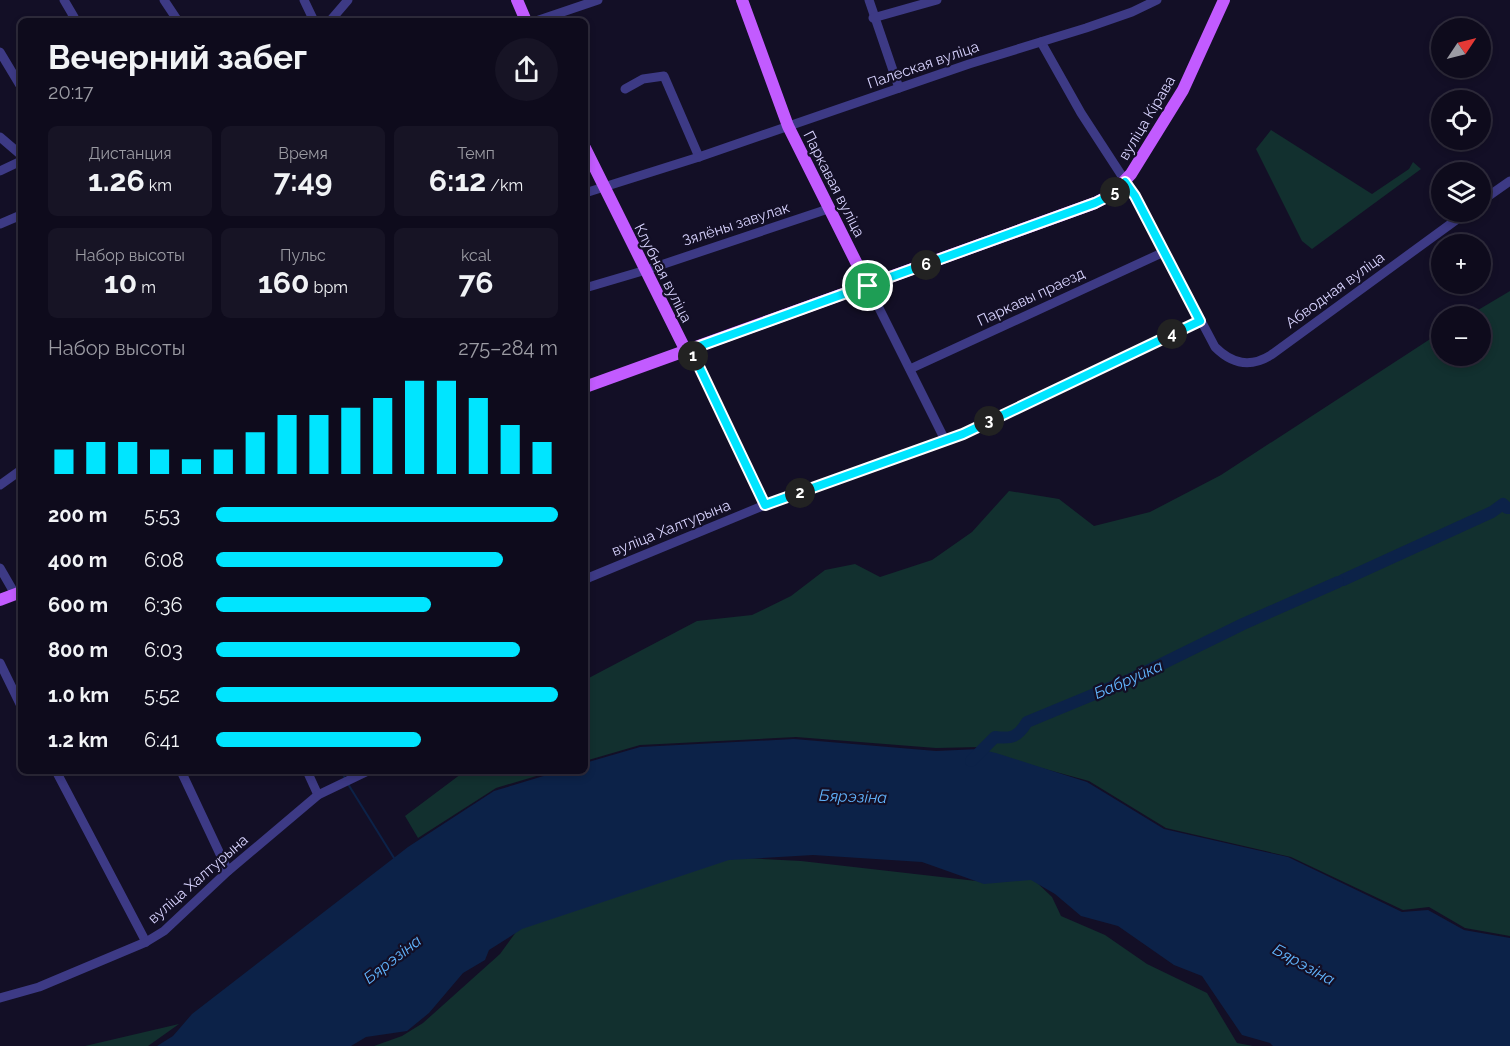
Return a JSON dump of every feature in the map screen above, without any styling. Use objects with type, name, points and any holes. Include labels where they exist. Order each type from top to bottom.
[{"type":"main road","points":[[517,0],[525,18]]},
{"type":"main road","name":"Паркавая вуліца","points":[[742,0],[788,126],[868,286]]},
{"type":"main road","name":"вуліца Кірава","points":[[588,386],[868,286],[1095,203],[1113,194],[1125,182],[1183,90],[1224,0]]},
{"type":"main road","name":"Клубная вуліца","points":[[588,154],[686,351]]},
{"type":"main road","points":[[0,600],[18,593]]},
{"type":"street","points":[[64,0],[72,18]]},
{"type":"street","points":[[165,0],[176,18]]},
{"type":"street","points":[[304,0],[313,18]]},
{"type":"street","points":[[333,18],[348,0]]},
{"type":"street","points":[[545,18],[598,0]]},
{"type":"street","points":[[869,0],[873,18],[899,88]]},
{"type":"street","points":[[873,18],[937,0]]},
{"type":"street","name":"Палеская вуліца","points":[[588,192],[1132,12],[1156,0]]},
{"type":"street","points":[[1041,42],[1081,113],[1135,196],[1200,321]]},
{"type":"street","points":[[0,52],[18,79]]},
{"type":"street","points":[[625,89],[644,79],[664,76],[699,157]]},
{"type":"street","points":[[0,137],[18,152]]},
{"type":"street","points":[[0,171],[18,162]]},
{"type":"street","points":[[1491,194],[1510,181]]},
{"type":"street","name":"Зялёны завулак","points":[[588,287],[828,209]]},
{"type":"street","points":[[0,224],[18,216]]},
{"type":"street","name":"Абводная вуліца","points":[[1200,321],[1215,347],[1224,356],[1238,363],[1261,361],[1453,222]]},
{"type":"street","name":"Паркавы праезд","points":[[910,369],[1164,252]]},
{"type":"street","name":"Паркавая вуліца","points":[[868,286],[945,440]]},
{"type":"street","name":"вуліца Халтурына","points":[[588,576],[765,505],[963,434],[1200,321]]},
{"type":"street","name":"Клубная вуліца","points":[[686,351],[694,356],[765,505]]},
{"type":"street","points":[[0,485],[18,472]]},
{"type":"street","points":[[0,568],[18,593]]},
{"type":"street","points":[[0,663],[18,699]]},
{"type":"street","points":[[58,774],[146,942]]},
{"type":"street","points":[[182,774],[228,871]]},
{"type":"street","points":[[308,774],[318,795]]},
{"type":"street","name":"вуліца Халтурына","points":[[0,998],[39,987],[146,942],[164,931],[228,871],[318,795],[350,777]]},
{"type":"green space","points":[[1271,130],[1372,194],[1409,169],[1413,162],[1421,169],[1312,249],[1302,241],[1256,149]]},
{"type":"green space","points":[[1510,291],[1510,936],[1465,928],[1429,907],[1403,910],[1291,857],[1166,828],[1089,781],[994,755],[980,747],[936,748],[796,737],[640,745],[588,760],[588,678],[697,621],[752,615],[791,596],[825,570],[855,564],[880,577],[932,560],[972,532],[1009,491],[1059,499],[1094,526],[1150,512],[1221,475],[1431,338],[1431,366],[1491,366],[1491,306],[1485,306]]},
{"type":"green space","points":[[461,774],[543,774],[496,788],[418,838],[405,816]]},
{"type":"green space","points":[[727,857],[801,861],[985,882],[1031,877],[1052,897],[1061,916],[1105,935],[1147,964],[1207,993],[1237,1043],[1253,1046],[374,1046],[402,1036],[423,1023],[500,954],[519,928]]},
{"type":"green space","points":[[179,1024],[148,1046],[85,1046]]},
{"type":"water","name":"Бярэзіна","points":[[794,739],[936,751],[979,749],[1087,782],[1164,829],[1288,857],[1402,912],[1428,910],[1464,930],[1510,938],[1510,1046],[1273,1046],[1270,1043],[1242,1035],[1202,976],[1174,965],[1118,926],[1081,916],[1055,894],[1031,880],[984,884],[922,862],[813,855],[729,860],[522,929],[489,950],[485,960],[463,973],[429,1013],[407,1031],[366,1037],[351,1046],[157,1046],[173,1036],[192,1014],[408,847],[494,791],[550,774],[588,774],[588,762],[640,747]]},
{"type":"waterway","name":"Бабруйка","points":[[1343,580],[1492,512],[1503,504],[1510,508]]},
{"type":"waterway","name":"Бабруйка","points":[[971,761],[995,737],[1014,736],[1027,722],[1131,679],[1243,624],[1338,582]]},
{"type":"waterway","points":[[343,774],[345,779]]},
{"type":"waterway","points":[[348,784],[394,858]]},
{"type":"route","points":[[1125,182],[1135,196],[1200,321],[963,434],[765,505],[694,356],[686,351],[868,286],[1095,203],[1113,194],[1125,182]]}]
